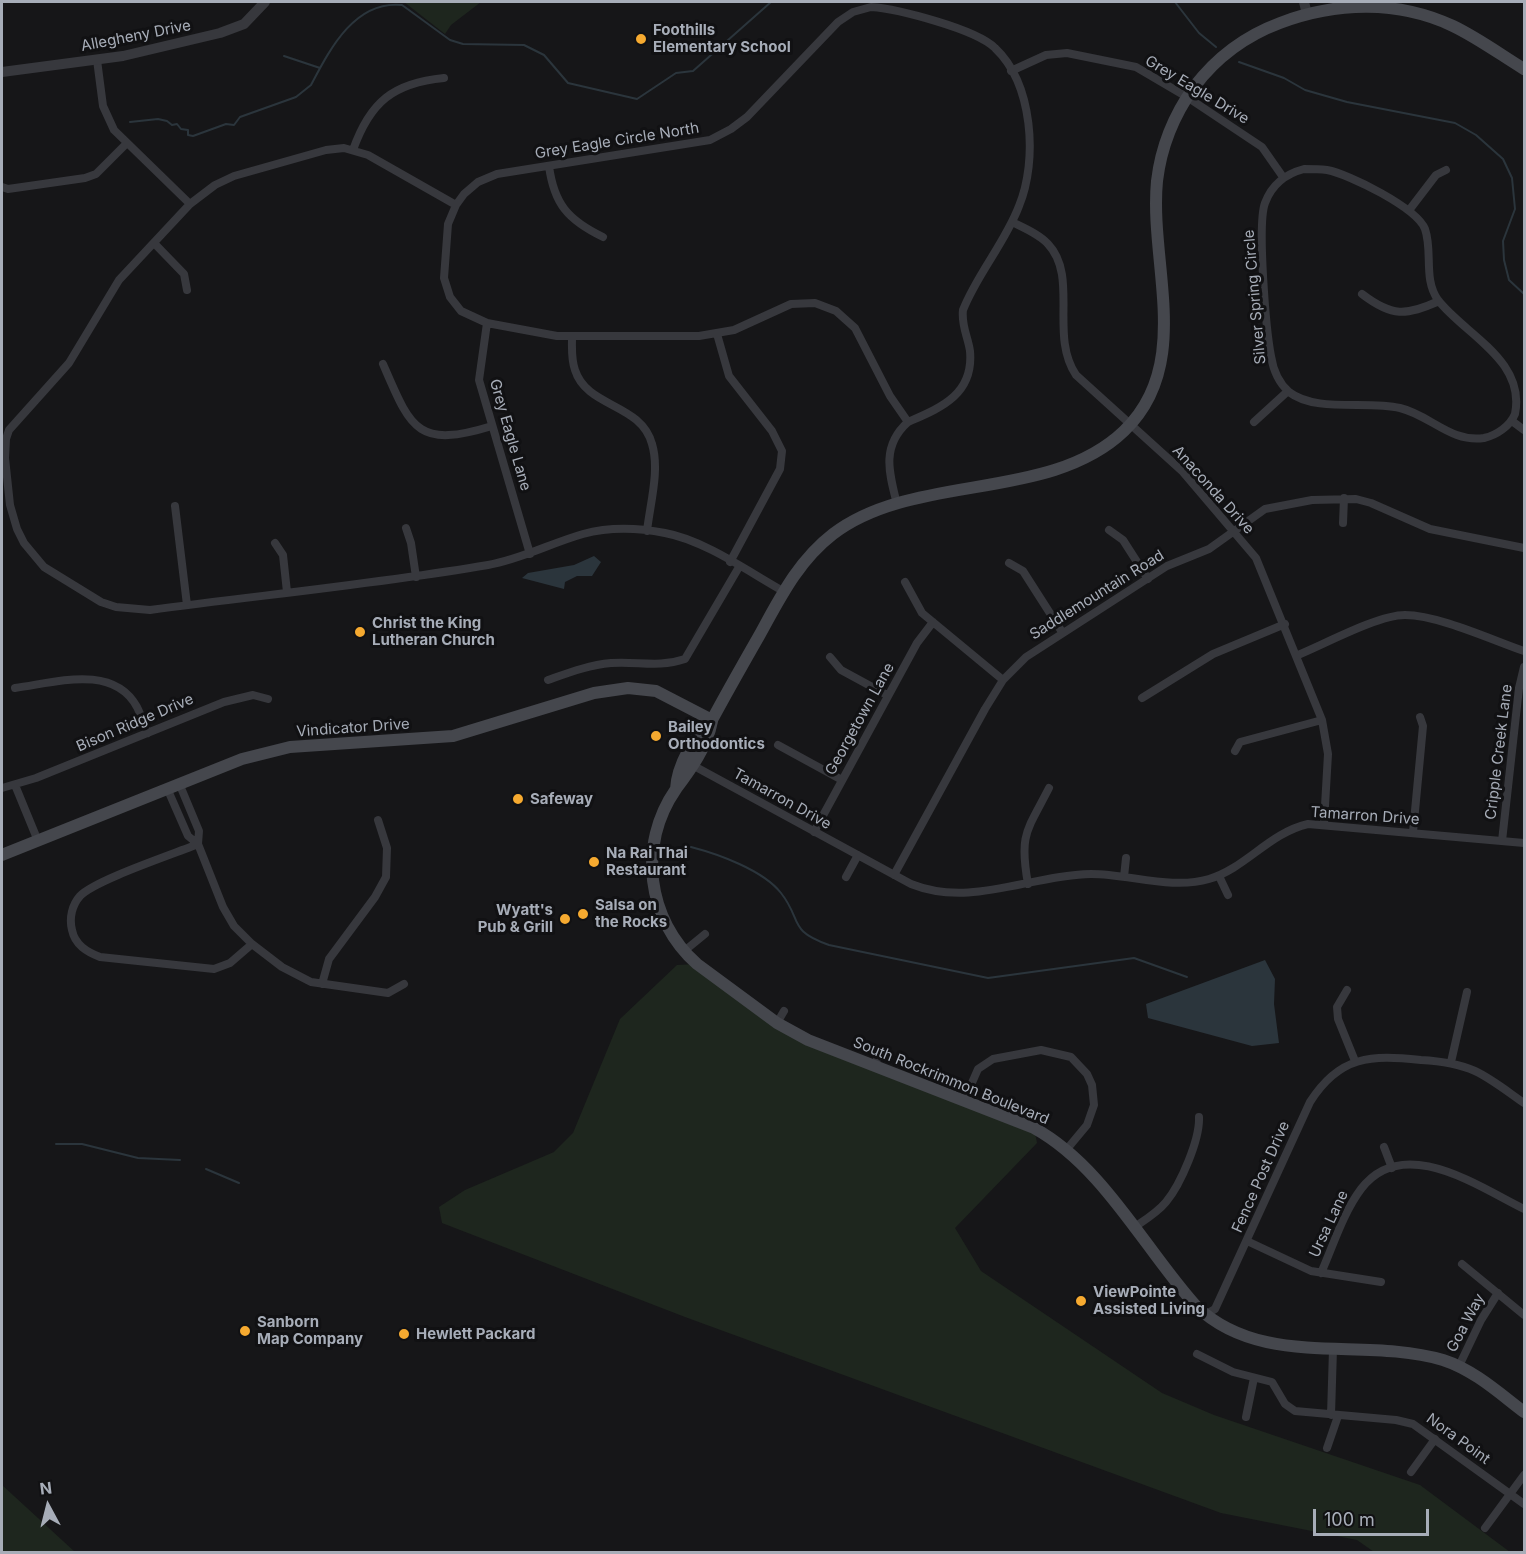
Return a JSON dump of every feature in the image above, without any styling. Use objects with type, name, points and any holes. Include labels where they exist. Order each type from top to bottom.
[{"type":"main road","name":"South Rockrimmon Boulevard","points":[[1524,69],[1455,27],[1421,14],[1385,8],[1356,7],[1307,14],[1260,31],[1236,46],[1206,72],[1187,96],[1166,140],[1157,181],[1164,327],[1162,359],[1150,394],[1131,425],[1095,454],[1069,466],[897,504],[864,515],[834,533],[807,558],[783,591],[712,720],[694,766],[676,789],[656,834],[651,867],[659,912],[683,952],[711,976],[777,1023],[808,1040],[1034,1128],[1067,1149],[1091,1173],[1185,1293],[1206,1315],[1235,1333],[1264,1343],[1416,1355],[1459,1366],[1524,1412]]},
{"type":"main road","name":"Vindicator Drive","points":[[2,855],[179,783],[260,753],[312,744],[453,736],[612,689],[656,691],[712,720]]},
{"type":"main road","name":"South Rockrimmon Boulevard","points":[[676,789],[677,774],[703,727],[712,720]]},
{"type":"street","name":"Allegheny Drive","points":[[2,72],[97,60],[232,30],[255,14],[265,2]]},
{"type":"street","points":[[1304,2],[1307,14]]},
{"type":"street","name":"Grey Eagle Circle North","points":[[456,205],[470,188],[488,177],[699,143],[720,135],[747,117],[838,22],[853,12],[871,7],[968,32],[996,48],[1011,71],[1025,102],[1030,129],[1024,193],[1012,222],[963,310],[962,320],[970,352],[962,386],[956,395],[938,410],[908,422]]},
{"type":"street","name":"Grey Eagle Drive","points":[[1011,71],[1046,55],[1067,53],[1136,67],[1187,96],[1262,147],[1283,177]]},
{"type":"street","points":[[97,60],[100,92],[106,116],[127,143],[190,204]]},
{"type":"street","points":[[353,150],[366,118],[382,100],[416,81],[444,78]]},
{"type":"street","points":[[2,187],[8,189],[85,178],[104,169],[127,143]]},
{"type":"street","points":[[783,591],[702,547],[672,535],[647,531],[595,531],[505,561],[416,577],[150,610],[116,608],[57,577],[44,567],[24,543],[10,504],[6,439],[15,421],[69,363],[119,280],[190,204],[215,185],[234,176],[326,150],[353,150],[368,155],[456,205],[446,235],[446,287],[461,311],[488,323],[572,337],[717,334],[791,304],[815,303],[827,306],[847,319],[855,328],[890,396],[908,422],[895,436],[889,454],[889,474],[897,504]]},
{"type":"street","points":[[549,166],[552,188],[564,210],[588,230],[603,237]]},
{"type":"street","points":[[1254,422],[1288,391],[1307,401],[1401,408],[1461,437],[1484,438],[1495,434],[1512,421],[1520,397],[1517,374],[1503,357],[1439,301],[1430,279],[1425,227],[1410,209],[1326,170],[1304,169],[1283,177]]},
{"type":"street","points":[[1410,209],[1436,175],[1446,170]]},
{"type":"street","name":"Silver Spring Circle","points":[[1283,177],[1266,200],[1262,227],[1270,357],[1277,376],[1288,391]]},
{"type":"street","name":"Anaconda Drive","points":[[1012,222],[1049,244],[1059,262],[1062,283],[1063,339],[1070,366],[1084,384],[1182,471],[1256,558],[1298,655],[1322,720],[1328,754],[1324,823]]},
{"type":"street","points":[[154,243],[184,274],[187,290]]},
{"type":"street","points":[[1362,294],[1387,310],[1404,313],[1416,311],[1439,301]]},
{"type":"street","name":"Grey Eagle Lane","points":[[488,323],[478,380],[530,554]]},
{"type":"street","points":[[717,334],[729,376],[772,431],[782,451],[780,469],[730,562]]},
{"type":"street","points":[[572,337],[573,362],[581,382],[602,400],[632,414],[647,431],[652,442],[654,466],[647,531]]},
{"type":"street","points":[[383,364],[403,410],[426,431],[455,437],[492,426]]},
{"type":"street","points":[[1512,421],[1524,430]]},
{"type":"street","points":[[1343,523],[1344,498]]},
{"type":"street","name":"Saddlemountain Road","points":[[894,875],[1003,680],[1026,657],[1167,566],[1209,549],[1265,509],[1344,498],[1371,503],[1447,533],[1524,548]]},
{"type":"street","points":[[175,506],[187,604]]},
{"type":"street","points":[[406,528],[411,543],[416,577]]},
{"type":"street","points":[[1109,530],[1123,540],[1148,579]]},
{"type":"street","points":[[275,543],[283,555],[287,592]]},
{"type":"street","points":[[1009,563],[1023,571],[1062,632]]},
{"type":"street","points":[[548,680],[576,670],[612,663],[667,665],[685,659],[739,567]]},
{"type":"street","points":[[905,582],[915,605],[1003,680]]},
{"type":"street","points":[[1298,655],[1385,618],[1404,615],[1425,618],[1524,651]]},
{"type":"street","name":"Georgetown Lane","points":[[814,831],[917,643],[933,622]]},
{"type":"street","points":[[1142,698],[1213,654],[1285,624]]},
{"type":"street","points":[[830,657],[841,670],[887,696]]},
{"type":"street","name":"Cripple Creek Lane","points":[[1502,841],[1519,688],[1524,666]]},
{"type":"street","points":[[15,688],[89,678],[111,683],[121,689],[137,706],[148,733]]},
{"type":"street","name":"Bison Ridge Drive","points":[[2,788],[15,785],[224,702],[253,695],[268,699]]},
{"type":"street","points":[[1413,832],[1423,726],[1420,717]]},
{"type":"street","points":[[1236,751],[1240,742],[1322,720]]},
{"type":"street","points":[[778,745],[842,780]]},
{"type":"street","name":"Tamarron Drive","points":[[694,766],[894,875],[922,888],[958,895],[1089,874],[1190,883],[1219,876],[1286,831],[1308,824],[1324,823],[1524,843]]},
{"type":"street","points":[[179,783],[199,831],[198,844],[228,916],[252,944],[292,973],[322,984],[388,993],[404,984]]},
{"type":"street","points":[[15,785],[38,842]]},
{"type":"street","points":[[167,788],[188,836],[198,844]]},
{"type":"street","points":[[1028,884],[1022,848],[1024,837],[1048,788]]},
{"type":"street","points":[[322,984],[328,959],[375,897],[386,877],[387,848],[378,820]]},
{"type":"street","points":[[198,844],[86,891],[73,910],[71,925],[75,939],[86,951],[100,957],[205,970],[230,963],[252,944]]},
{"type":"street","points":[[846,877],[858,855]]},
{"type":"street","points":[[1124,877],[1126,858]]},
{"type":"street","points":[[1219,876],[1228,895]]},
{"type":"street","points":[[683,952],[705,934]]},
{"type":"street","points":[[1347,990],[1337,1007],[1338,1020],[1354,1061],[1385,1056],[1452,1062],[1485,1076],[1524,1103]]},
{"type":"street","points":[[1452,1062],[1467,992]]},
{"type":"street","points":[[777,1023],[784,1011]]},
{"type":"street","points":[[964,1101],[978,1069],[993,1059],[1041,1050],[1073,1054],[1092,1085],[1094,1105],[1087,1125],[1067,1149]]},
{"type":"street","points":[[874,1066],[880,1053]]},
{"type":"street","name":"Fence Post Drive","points":[[1206,1315],[1215,1309],[1310,1102],[1327,1080],[1354,1061]]},
{"type":"street","points":[[1133,1228],[1159,1209],[1173,1192],[1200,1131],[1199,1117]]},
{"type":"street","points":[[1384,1147],[1392,1168]]},
{"type":"street","name":"Ursa Lane","points":[[1321,1273],[1356,1196],[1371,1179],[1392,1168],[1414,1164],[1439,1168],[1524,1209]]},
{"type":"street","points":[[1248,1241],[1321,1273],[1381,1282]]},
{"type":"street","points":[[1462,1263],[1524,1315]]},
{"type":"street","name":"Goa Way","points":[[1459,1366],[1480,1320],[1498,1293]]},
{"type":"street","points":[[1327,1448],[1335,1416],[1333,1349]]},
{"type":"street","name":"Nora Point","points":[[1197,1354],[1233,1371],[1277,1386],[1286,1404],[1295,1411],[1404,1421],[1413,1424],[1524,1504]]},
{"type":"street","points":[[1246,1417],[1254,1378]]},
{"type":"street","points":[[1411,1472],[1435,1439]]},
{"type":"street","points":[[1485,1528],[1524,1474]]},
{"type":"shaded area","points":[[404,2],[481,2],[451,25],[445,34]]},
{"type":"shaded area","points":[[594,556],[601,562],[592,576],[577,576],[565,582],[564,589],[522,578],[528,573],[574,565]]},
{"type":"shaded area","points":[[1265,960],[1275,979],[1274,1004],[1279,1043],[1252,1046],[1148,1018],[1146,1004]]},
{"type":"shaded area","points":[[697,964],[793,1032],[1034,1128],[1037,1143],[955,1228],[981,1271],[1162,1393],[1214,1415],[1420,1485],[1510,1552],[1374,1552],[1357,1540],[1221,1513],[685,1317],[442,1223],[439,1207],[465,1190],[554,1152],[573,1133],[620,1019],[677,965]]},
{"type":"shaded area","points":[[2,1485],[75,1552],[2,1552]]},
{"type":"waterway","points":[[130,122],[158,119],[172,125],[177,124],[181,129],[188,130],[188,135],[193,136],[226,124],[234,125],[240,117],[296,97],[311,85],[335,43],[357,19],[385,6],[402,5],[450,40],[463,44],[524,45],[544,55],[568,83],[637,99],[676,73],[693,71],[771,2]]},
{"type":"waterway","points":[[1175,2],[1199,33],[1216,47]]},
{"type":"waterway","points":[[284,56],[320,68]]},
{"type":"waterway","points":[[1239,62],[1284,78],[1305,90],[1347,102],[1455,123],[1476,135],[1503,159],[1512,178],[1515,209],[1503,241],[1504,260],[1509,280],[1524,294]]},
{"type":"waterway","points":[[691,847],[727,859],[763,877],[781,893],[801,929],[816,940],[829,945],[988,978],[1134,958],[1187,977]]},
{"type":"waterway","points":[[56,1144],[82,1144],[138,1158],[180,1160]]},
{"type":"waterway","points":[[206,1169],[239,1183]]},
{"type":"place","name":"Foothills Elementary School","points":[[641,39]]},
{"type":"place","name":"Christ the King Lutheran Church","points":[[360,632]]},
{"type":"place","name":"Bailey Orthodontics","points":[[656,736]]},
{"type":"place","name":"Safeway","points":[[518,799]]},
{"type":"place","name":"Na Rai Thai Restaurant","points":[[594,862]]},
{"type":"place","name":"Salsa on the Rocks","points":[[583,914]]},
{"type":"place","name":"Wyatt's Pub & Grill","points":[[565,919]]},
{"type":"place","name":"ViewPointe Assisted Living","points":[[1081,1301]]},
{"type":"place","name":"Sanborn Map Company","points":[[245,1331]]},
{"type":"place","name":"Hewlett Packard","points":[[404,1334]]}]
